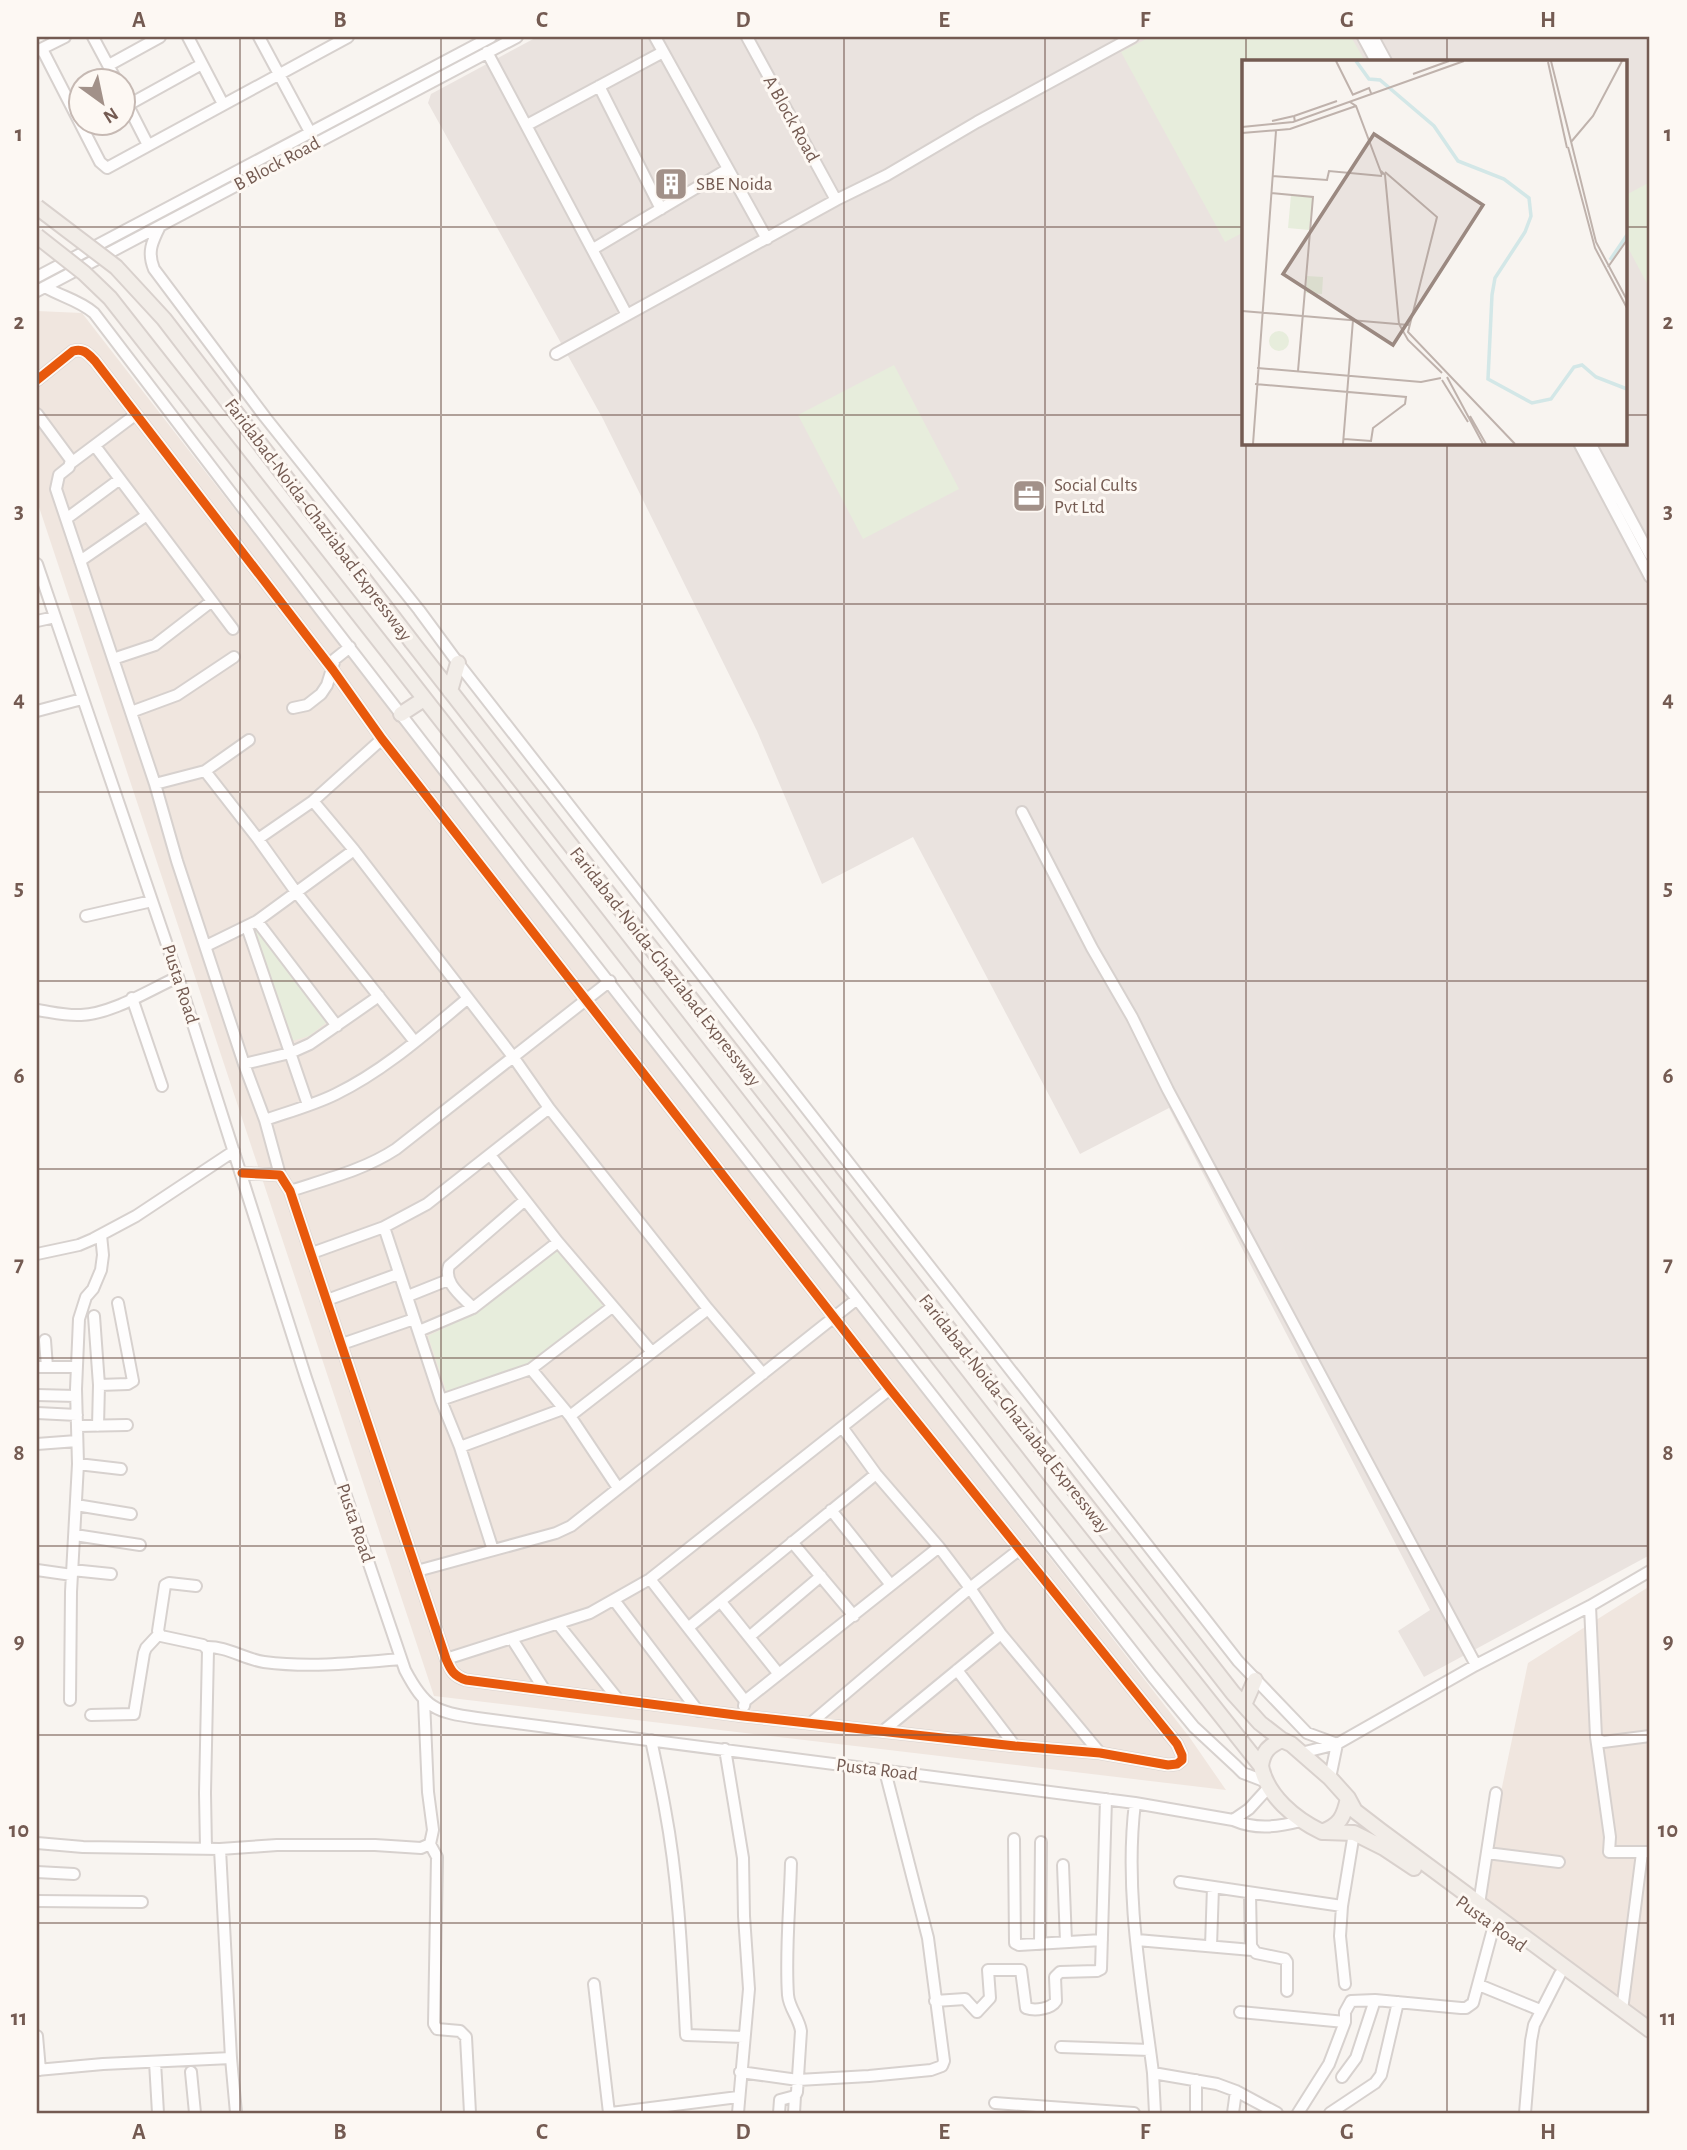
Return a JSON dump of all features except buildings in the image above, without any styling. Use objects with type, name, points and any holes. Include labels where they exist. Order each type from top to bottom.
[{"type":"main road","name":"Faridabad-Noida-Ghaziabad Expressway","points":[[37,207],[116,267],[164,319],[901,1270],[1244,1705],[1260,1723],[1282,1741],[1292,1744],[1331,1778],[1356,1811],[1381,1831]]},
{"type":"main road","name":"Faridabad-Noida-Ghaziabad Expressway","points":[[37,236],[84,272],[110,298],[1047,1497],[1261,1766],[1266,1784]]},
{"type":"main road","points":[[450,691],[458,663]]},
{"type":"main road","points":[[401,715],[424,699]]},
{"type":"main road","points":[[1244,1705],[1255,1679]]},
{"type":"main road","points":[[1261,1766],[1262,1757],[1269,1745],[1282,1741]]},
{"type":"main road","points":[[1266,1784],[1301,1821],[1322,1832],[1335,1827],[1345,1812],[1348,1798]]},
{"type":"main road","name":"Pusta Road","points":[[1381,1831],[1479,1904],[1493,1920],[1650,2040]]},
{"type":"main road","name":"Pusta Road","points":[[1322,1832],[1354,1833],[1384,1848],[1493,1920],[1650,2030]]},
{"type":"street","points":[[65,37],[39,50],[102,165],[110,167],[280,74],[329,41],[348,37]]},
{"type":"street","points":[[93,37],[109,65],[160,37]]},
{"type":"street","points":[[188,37],[223,104]]},
{"type":"street","points":[[259,37],[310,132]]},
{"type":"street","name":"B Block Road","points":[[37,276],[491,37]]},
{"type":"street","name":"B Block Road","points":[[41,289],[517,37]]},
{"type":"street","points":[[654,37],[767,239]]},
{"type":"street","name":"A Block Road","points":[[747,37],[836,200]]},
{"type":"street","points":[[556,354],[836,200],[887,175],[977,122],[1133,37]]},
{"type":"street","points":[[1363,37],[1375,60]]},
{"type":"street","points":[[1373,37],[1385,60]]},
{"type":"street","points":[[487,51],[627,315]]},
{"type":"street","points":[[527,125],[663,52]]},
{"type":"street","points":[[136,101],[202,64]]},
{"type":"street","points":[[599,86],[661,209]]},
{"type":"street","points":[[136,121],[148,145]]},
{"type":"street","points":[[593,249],[727,169]]},
{"type":"street","points":[[160,226],[150,247],[150,260],[154,269],[265,417],[419,610],[1238,1661],[1307,1733],[1337,1744]]},
{"type":"street","points":[[41,289],[83,303],[94,313],[401,715],[1152,1676],[1194,1727],[1243,1773],[1266,1784],[1249,1809],[1233,1820]]},
{"type":"street","points":[[37,380],[74,351],[80,349],[87,352],[382,739],[890,1389],[1177,1744],[1182,1760],[1177,1764],[1168,1765],[1100,1753],[698,1711],[617,1698],[466,1680],[452,1673],[312,1253],[290,1191],[280,1175],[265,1121],[177,862],[155,784],[56,489],[59,475],[71,463],[135,415]]},
{"type":"street","points":[[37,414],[69,456],[71,463]]},
{"type":"street","points":[[1580,444],[1650,577]]},
{"type":"street","points":[[1591,444],[1650,555]]},
{"type":"street","points":[[95,446],[233,629]]},
{"type":"street","points":[[66,519],[120,479]]},
{"type":"street","points":[[80,561],[147,515]]},
{"type":"street","name":"Pusta Road","points":[[37,564],[178,977],[306,1378],[401,1659],[415,1689],[424,1700],[446,1713],[1135,1803],[1233,1820],[1247,1826],[1278,1827],[1301,1821]]},
{"type":"street","points":[[113,659],[155,645],[212,601]]},
{"type":"street","points":[[37,621],[55,617]]},
{"type":"street","points":[[293,708],[307,705],[321,694],[327,685],[335,659],[350,648]]},
{"type":"street","points":[[131,712],[177,695],[234,657]]},
{"type":"street","points":[[37,711],[82,699]]},
{"type":"street","points":[[258,839],[313,801],[382,739]]},
{"type":"street","points":[[155,784],[205,771],[249,740]]},
{"type":"street","points":[[205,771],[296,892],[415,1042]]},
{"type":"street","points":[[313,801],[354,850],[514,1058],[549,1108],[762,1374]]},
{"type":"street","points":[[1022,812],[1092,948],[1132,1017],[1168,1090],[1476,1665]]},
{"type":"street","points":[[206,946],[252,924],[354,850]]},
{"type":"street","points":[[86,916],[152,901]]},
{"type":"street","points":[[252,924],[337,1026]]},
{"type":"street","points":[[252,924],[308,1105]]},
{"type":"street","points":[[37,1010],[77,1016],[92,1014],[107,1010],[178,977]]},
{"type":"street","points":[[290,1191],[379,1161],[610,981]]},
{"type":"street","points":[[244,1064],[290,1052],[317,1040],[379,996]]},
{"type":"street","points":[[132,998],[162,1086]]},
{"type":"street","points":[[265,1121],[350,1087],[415,1042],[467,999]]},
{"type":"street","points":[[312,1253],[384,1227],[426,1204],[549,1108]]},
{"type":"street","points":[[37,1254],[79,1245],[101,1235],[136,1216],[234,1151]]},
{"type":"street","points":[[490,1155],[558,1242],[651,1351]]},
{"type":"street","points":[[242,1173],[280,1175]]},
{"type":"street","points":[[473,1308],[448,1280],[449,1266],[525,1200]]},
{"type":"street","points":[[384,1227],[493,1550]]},
{"type":"street","points":[[70,1700],[80,1311],[101,1270],[101,1235]]},
{"type":"street","points":[[419,1331],[473,1308],[558,1242]]},
{"type":"street","points":[[327,1300],[398,1274]]},
{"type":"street","points":[[408,1296],[448,1280]]},
{"type":"street","points":[[417,1571],[556,1533],[571,1526],[857,1299]]},
{"type":"street","points":[[99,1385],[128,1384],[133,1381],[118,1303]]},
{"type":"street","points":[[441,1401],[531,1369],[612,1307]]},
{"type":"street","points":[[460,1447],[567,1412],[708,1309]]},
{"type":"street","points":[[94,1316],[99,1385],[98,1426]]},
{"type":"street","points":[[342,1344],[414,1319]]},
{"type":"street","points":[[45,1340],[42,1367],[77,1367]]},
{"type":"street","points":[[531,1369],[567,1412],[618,1489]]},
{"type":"street","points":[[446,1659],[590,1613],[650,1579],[890,1389]]},
{"type":"street","points":[[37,1395],[76,1396]]},
{"type":"street","points":[[37,1413],[98,1426],[127,1425]]},
{"type":"street","points":[[842,1427],[876,1474],[939,1547],[1001,1634],[1100,1753]]},
{"type":"street","points":[[37,1444],[77,1441]]},
{"type":"street","points":[[78,1464],[121,1469]]},
{"type":"street","points":[[689,1628],[876,1474]]},
{"type":"street","points":[[76,1505],[131,1514]]},
{"type":"street","points":[[831,1510],[891,1585]]},
{"type":"street","points":[[75,1535],[140,1545]]},
{"type":"street","points":[[792,1542],[853,1616]]},
{"type":"street","points":[[743,1716],[745,1701],[939,1547]]},
{"type":"street","points":[[811,1722],[1020,1549]]},
{"type":"street","points":[[37,1570],[111,1574]]},
{"type":"street","points":[[1301,1753],[1337,1744],[1650,1571]]},
{"type":"street","points":[[748,1637],[821,1576]]},
{"type":"street","points":[[650,1579],[745,1701]]},
{"type":"street","points":[[91,1715],[134,1714],[144,1653],[159,1634],[165,1585],[169,1583],[196,1586]]},
{"type":"street","points":[[614,1600],[698,1711]]},
{"type":"street","points":[[722,1602],[778,1673]]},
{"type":"street","points":[[1590,1606],[1596,1737],[1610,1837],[1609,1853],[1646,1853],[1622,2010]]},
{"type":"street","points":[[558,1624],[617,1698]]},
{"type":"street","points":[[159,1634],[206,1647],[218,1647],[262,1662],[313,1665],[401,1659]]},
{"type":"street","points":[[883,1731],[1001,1634]]},
{"type":"street","points":[[512,1639],[544,1689]]},
{"type":"street","points":[[206,1647],[209,1653],[206,1849]]},
{"type":"street","points":[[957,1670],[1015,1746]]},
{"type":"street","points":[[424,1700],[428,1792],[433,1830],[430,1844],[436,1857],[434,2024],[441,2031],[460,2031],[466,2037],[470,2113]]},
{"type":"street","points":[[1596,1737],[1603,1742],[1650,1736]]},
{"type":"street","points":[[651,1740],[670,1840],[680,1926],[686,2035],[744,2037]]},
{"type":"street","points":[[1331,1778],[1337,1744]]},
{"type":"street","points":[[725,1749],[743,1858],[749,1989],[738,2113]]},
{"type":"street","points":[[1236,1766],[1261,1766]]},
{"type":"street","points":[[740,2072],[798,2080],[931,2070],[942,2066],[944,2061],[928,1938],[885,1771]]},
{"type":"street","points":[[1479,1904],[1496,1793]]},
{"type":"street","points":[[935,2001],[965,1998],[977,2012],[990,1998],[988,1970],[1021,1970],[1026,2008],[1033,2010],[1050,2007],[1056,2001],[1057,1974],[1101,1969],[1105,1799]]},
{"type":"street","points":[[1135,1803],[1130,1836],[1132,1881],[1153,2073],[1154,2113]]},
{"type":"street","points":[[1345,1984],[1340,1936],[1354,1833]]},
{"type":"street","points":[[1014,1839],[1014,1940],[1019,1945],[1102,1940]]},
{"type":"street","points":[[1040,1944],[1041,1842]]},
{"type":"street","points":[[37,1843],[83,1847],[206,1849],[277,1845],[421,1848],[430,1844]]},
{"type":"street","points":[[220,1849],[230,2058],[236,2113]]},
{"type":"street","points":[[1487,1853],[1559,1862]]},
{"type":"street","points":[[792,1863],[788,1998],[801,2031],[794,2113]]},
{"type":"street","points":[[1063,1865],[1066,1942]]},
{"type":"street","points":[[37,1872],[74,1874]]},
{"type":"street","points":[[1180,1882],[1342,1906]]},
{"type":"street","points":[[1211,1946],[1213,1887]]},
{"type":"street","points":[[1250,1893],[1252,1951]]},
{"type":"street","points":[[37,1901],[142,1902]]},
{"type":"street","points":[[1298,2113],[1329,2064],[1351,2001],[1376,2000],[1466,2008],[1473,2003],[1493,1920]]},
{"type":"street","points":[[1137,1940],[1252,1951],[1285,1959],[1287,1991]]},
{"type":"street","points":[[1525,2113],[1531,2041],[1540,2010],[1560,1973]]},
{"type":"street","points":[[594,1984],[610,2113],[738,2097]]},
{"type":"street","points":[[1479,1985],[1540,2010]]},
{"type":"street","points":[[1342,2077],[1356,2059],[1376,2000]]},
{"type":"street","points":[[1331,2113],[1375,2083],[1381,2075],[1398,2002]]},
{"type":"street","points":[[1240,2012],[1345,2022]]},
{"type":"street","points":[[37,2036],[39,2070],[230,2058]]},
{"type":"street","points":[[1061,2047],[1150,2050]]},
{"type":"street","points":[[155,2062],[158,2113]]},
{"type":"street","points":[[191,2072],[195,2113]]},
{"type":"street","points":[[1153,2073],[1217,2084],[1236,2091],[1259,2108],[1278,2113]]},
{"type":"street","points":[[1196,2080],[1196,2113]]},
{"type":"street","points":[[1233,2113],[1236,2091]]},
{"type":"street","points":[[779,2113],[780,2100],[794,2096]]},
{"type":"street","points":[[995,2103],[1134,2113]]},
{"type":"shaded area","points":[[537,37],[1650,37],[1650,1555],[1424,1677],[1398,1631],[1430,1610],[1169,1108],[1080,1154],[913,837],[822,884],[757,731],[603,419],[428,103],[431,94]]},
{"type":"shaded area","points":[[37,311],[82,313],[1190,1738],[1226,1790],[434,1696],[37,501]]},
{"type":"shaded area","points":[[1650,1586],[1650,2022],[1479,1897],[1528,1663]]},
{"type":"green space","points":[[1150,37],[1351,37],[1364,60],[1242,60],[1242,233],[1225,242],[1121,52]]},
{"type":"green space","points":[[1650,182],[1650,289],[1628,248],[1628,194]]},
{"type":"green space","points":[[894,365],[959,489],[863,539],[798,415]]},
{"type":"green space","points":[[256,928],[327,1022],[309,1036],[292,1041],[254,929]]},
{"type":"green space","points":[[557,1248],[603,1306],[525,1367],[447,1393],[428,1336],[474,1313]]},
{"type":"cycle path","points":[[37,380],[73,351],[83,351],[95,361],[333,670],[382,739],[890,1389],[1177,1744],[1182,1760],[1168,1765],[1100,1753],[743,1716],[459,1677],[451,1670],[446,1659],[290,1191],[280,1175],[242,1173]]},
{"type":"place","name":"SBE Noida","points":[[671,184]]},
{"type":"place","name":"Social Cults Pvt Ltd","points":[[1029,496]]}]
